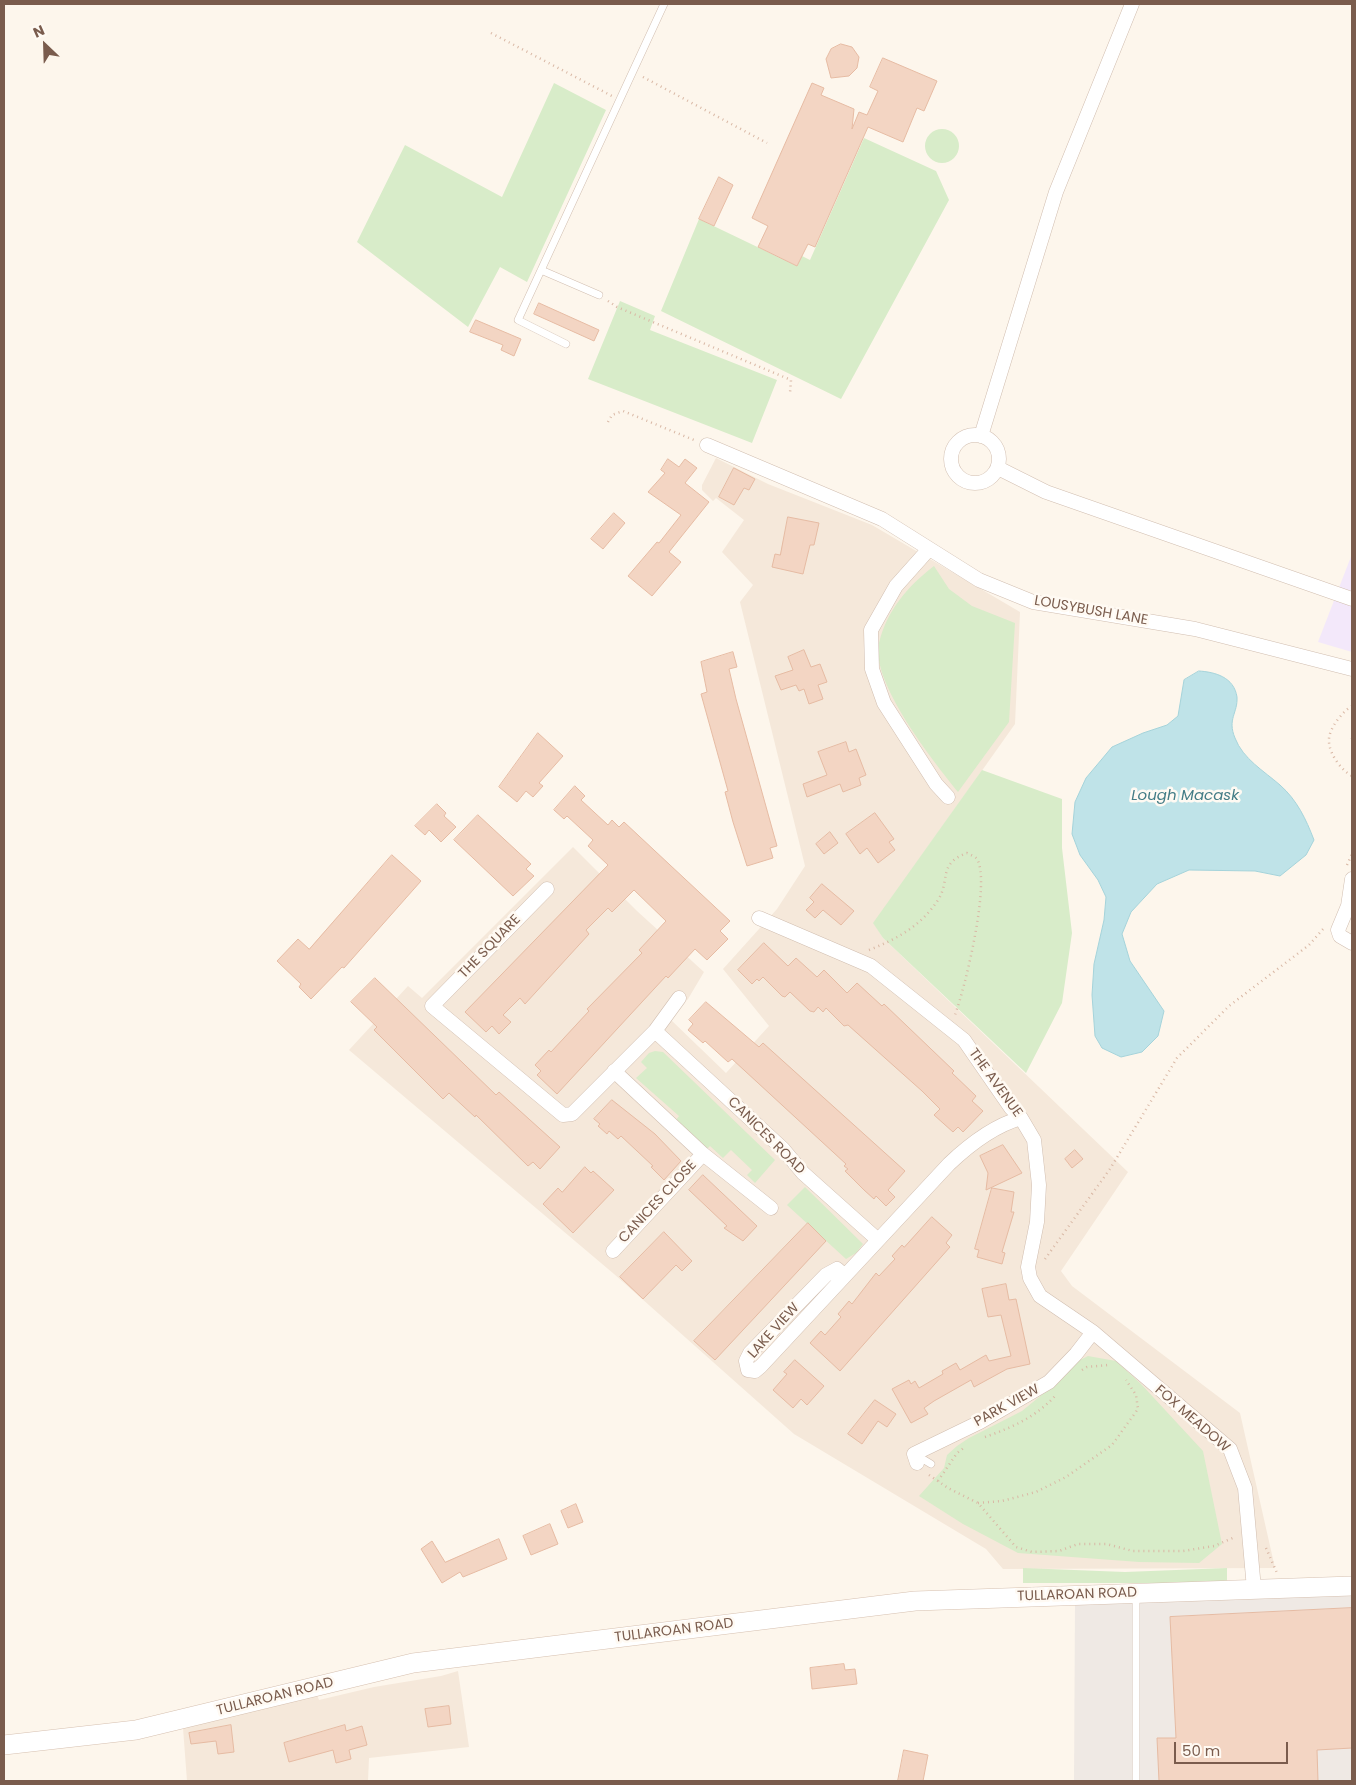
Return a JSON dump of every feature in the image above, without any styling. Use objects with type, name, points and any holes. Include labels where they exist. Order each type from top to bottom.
[{"type":"street","points":[[981,436],[1056,192],[1132,4]]},
{"type":"street","points":[[967,436],[981,436],[988,438],[995,446],[999,456],[998,468],[991,478],[980,484],[968,483],[957,477],[951,466],[951,454],[956,443],[967,436]]},
{"type":"street","name":"LOUSYBUSH LANE","points":[[707,445],[882,519],[979,580],[1033,602],[1195,629],[1352,669]]},
{"type":"street","points":[[998,468],[1046,492],[1352,599]]},
{"type":"street","points":[[929,549],[896,586],[871,630],[872,668],[884,703],[936,784],[948,797]]},
{"type":"street","points":[[1349,874],[1348,906],[1338,930],[1340,936],[1352,943]]},
{"type":"street","name":"THE SQUARE","points":[[547,889],[432,1006],[563,1115],[572,1114],[614,1071]]},
{"type":"street","name":"THE AVENUE","points":[[759,918],[871,966],[964,1040],[1011,1108],[1021,1118],[1034,1140],[1039,1185],[1037,1222],[1028,1268],[1030,1278]]},
{"type":"street","points":[[614,1071],[655,1031],[679,998]]},
{"type":"street","name":"CANICES ROAD","points":[[655,1031],[783,1150],[802,1173],[878,1240]]},
{"type":"street","name":"CANICES CLOSE","points":[[614,1071],[703,1154],[771,1208]]},
{"type":"street","name":"LAKE VIEW","points":[[844,1275],[836,1269],[826,1274],[750,1353],[746,1361],[748,1370],[754,1371],[761,1366],[919,1194],[966,1148],[1003,1123],[1021,1118]]},
{"type":"street","name":"CANICES CLOSE","points":[[613,1251],[703,1154]]},
{"type":"street","points":[[1030,1278],[1040,1296],[1093,1332]]},
{"type":"street","name":"PARK VIEW","points":[[915,1458],[1049,1382],[1076,1354],[1093,1332]]},
{"type":"street","name":"FOX MEADOW","points":[[1093,1332],[1230,1449],[1245,1488],[1254,1590]]},
{"type":"street","name":"TULLAROAN ROAD","points":[[4,1744],[136,1730],[412,1663],[915,1601],[1352,1586]]},
{"type":"lane","points":[[566,344],[518,320],[664,4]]},
{"type":"lane","points":[[541,270],[600,295]]},
{"type":"lane","points":[[915,1458],[931,1464]]},
{"type":"lane","points":[[1136,1593],[1136,1781]]},
{"type":"path","points":[[492,33],[620,98]]},
{"type":"path","points":[[633,71],[767,143]]},
{"type":"path","points":[[600,295],[617,307],[792,380],[790,393]]},
{"type":"path","points":[[608,422],[612,415],[623,411],[707,445]]},
{"type":"path","points":[[1352,706],[1346,709],[1333,727],[1328,741],[1334,758],[1346,773],[1352,776]]},
{"type":"path","points":[[849,956],[898,937],[917,925],[939,898],[944,875],[952,860],[967,853],[973,856],[977,859],[981,879],[973,943],[961,999],[955,1015],[948,1026]]},
{"type":"path","points":[[1349,874],[1352,854]]},
{"type":"path","points":[[1030,1278],[1110,1169],[1178,1058],[1229,1006],[1309,945],[1329,922]]},
{"type":"path","points":[[1080,1372],[1087,1367],[1116,1365]]},
{"type":"path","points":[[978,1503],[1002,1501],[1036,1492],[1066,1477],[1112,1445],[1138,1409],[1136,1395],[1121,1372]]},
{"type":"path","points":[[980,1439],[1018,1425],[1046,1406],[1056,1394]]},
{"type":"path","points":[[938,1481],[957,1453],[971,1442]]},
{"type":"path","points":[[915,1458],[921,1469],[938,1481],[978,1503],[1016,1547],[1032,1552],[1059,1551],[1078,1544],[1106,1544],[1133,1551],[1183,1551],[1214,1546],[1231,1537],[1260,1534],[1278,1574]]},
{"type":"shaded area","points":[[716,458],[768,484],[872,525],[1020,612],[1015,724],[874,923],[883,938],[1128,1172],[1061,1271],[1072,1286],[1240,1413],[1275,1568],[1003,1569],[986,1549],[794,1434],[614,1274],[349,1050],[408,986],[422,998],[573,847],[637,911],[704,972],[688,999],[670,1019],[726,1073],[769,1026],[723,969],[777,909],[805,866],[740,602],[753,585],[722,552],[744,520],[716,498],[713,501],[702,490],[702,485]]},
{"type":"shaded area","points":[[1352,554],[1352,652],[1318,642]]},
{"type":"shaded area","points":[[1352,1594],[1352,1781],[1074,1781],[1075,1605]]},
{"type":"shaded area","points":[[458,1671],[469,1747],[369,1758],[368,1781],[187,1781],[183,1728],[317,1695],[319,1700]]},
{"type":"green space","points":[[554,83],[606,110],[527,282],[500,267],[468,327],[357,242],[405,145],[502,197]]},
{"type":"green space","points":[[942,129],[949,130],[954,134],[958,139],[958,153],[954,158],[949,162],[942,163],[935,162],[930,158],[926,153],[925,146],[926,139],[930,134],[935,130]]},
{"type":"green space","points":[[864,138],[936,171],[949,200],[841,399],[661,311],[699,219],[797,266],[802,256],[810,260]]},
{"type":"green space","points":[[620,301],[655,316],[650,330],[777,380],[752,443],[588,379]]},
{"type":"green space","points":[[934,566],[949,589],[972,606],[1015,623],[1009,722],[958,792],[934,762],[906,721],[884,679],[879,659],[879,643],[893,609],[907,590]]},
{"type":"green space","points":[[982,770],[1062,799],[1062,848],[1072,933],[1062,1003],[1026,1073],[883,938],[873,923]]},
{"type":"green space","points":[[655,1051],[663,1052],[775,1160],[755,1183],[747,1175],[752,1170],[731,1150],[723,1158],[710,1146],[707,1149],[676,1120],[679,1116],[636,1078],[647,1068],[641,1062],[649,1053]]},
{"type":"green space","points":[[805,1187],[863,1244],[856,1253],[846,1259],[787,1205]]},
{"type":"green space","points":[[1088,1356],[1116,1361],[1141,1384],[1203,1451],[1222,1544],[1199,1563],[1139,1562],[1018,1553],[963,1524],[919,1496],[944,1468],[947,1455],[957,1446],[1022,1411],[1066,1375],[1076,1362]]},
{"type":"green space","points":[[1023,1568],[1125,1572],[1227,1568],[1227,1583],[1023,1583]]},
{"type":"water","name":"Lough Macask","points":[[1199,671],[1217,674],[1228,680],[1232,685],[1237,697],[1232,721],[1235,738],[1243,752],[1280,785],[1296,803],[1314,840],[1306,855],[1280,876],[1255,871],[1189,870],[1157,884],[1131,912],[1122,934],[1130,961],[1164,1011],[1158,1036],[1142,1052],[1121,1057],[1102,1048],[1095,1036],[1092,995],[1094,964],[1104,920],[1106,897],[1098,880],[1080,855],[1072,834],[1075,802],[1086,778],[1112,747],[1167,725],[1178,716],[1184,680]]},
{"type":"building","points":[[841,44],[852,47],[859,57],[857,68],[849,76],[831,78],[826,59],[831,49]]},
{"type":"building","points":[[883,58],[937,81],[924,111],[917,108],[903,142],[868,127],[815,247],[808,244],[797,266],[758,247],[768,226],[752,218],[812,83],[824,88],[821,95],[854,109],[852,129],[859,112],[867,115],[878,91],[870,87]]},
{"type":"building","points":[[719,177],[733,185],[714,226],[699,219]]},
{"type":"building","points":[[539,303],[599,330],[594,341],[534,314]]},
{"type":"building","points":[[476,320],[521,339],[514,356],[501,350],[503,345],[470,332]]},
{"type":"building","points":[[668,459],[679,467],[685,459],[697,468],[685,483],[709,502],[669,552],[681,562],[652,596],[628,576],[657,542],[659,543],[681,515],[648,492],[665,473],[661,470]]},
{"type":"building","points":[[734,468],[755,479],[749,490],[744,488],[734,505],[719,497]]},
{"type":"building","points":[[614,513],[625,523],[603,549],[591,539]]},
{"type":"building","points":[[788,517],[819,523],[814,545],[810,545],[803,574],[772,567],[775,554],[780,555]]},
{"type":"building","points":[[804,650],[811,667],[820,664],[827,682],[818,685],[823,699],[809,704],[804,689],[799,691],[796,685],[781,690],[775,676],[793,670],[788,657]]},
{"type":"building","points":[[733,652],[737,667],[729,669],[777,846],[770,848],[773,858],[747,866],[733,822],[725,792],[728,791],[701,694],[707,692],[701,662]]},
{"type":"building","points":[[538,733],[563,756],[539,783],[543,786],[533,797],[526,791],[517,802],[499,787]]},
{"type":"building","points":[[846,742],[849,752],[856,749],[866,775],[859,778],[861,785],[843,792],[840,784],[807,797],[803,784],[827,775],[818,752]]},
{"type":"building","points":[[575,786],[585,796],[581,800],[608,825],[612,820],[619,827],[624,822],[730,921],[720,931],[728,939],[707,960],[695,949],[668,978],[666,976],[557,1094],[537,1075],[541,1071],[535,1065],[549,1050],[551,1052],[589,1011],[587,1009],[642,953],[639,950],[666,921],[634,890],[612,912],[608,908],[586,930],[589,934],[525,1004],[520,998],[503,1015],[511,1022],[499,1034],[492,1026],[486,1032],[465,1012],[608,865],[588,846],[593,840],[567,816],[564,819],[554,810]]},
{"type":"building","points":[[437,804],[446,813],[444,816],[456,827],[441,842],[429,830],[425,835],[415,826]]},
{"type":"building","points":[[875,813],[894,839],[889,842],[895,850],[878,863],[867,848],[860,854],[846,834]]},
{"type":"building","points":[[478,815],[531,864],[526,869],[534,876],[513,896],[454,840]]},
{"type":"building","points":[[830,832],[838,843],[824,854],[816,844]]},
{"type":"building","points":[[392,855],[421,881],[344,968],[342,967],[311,999],[299,987],[301,984],[277,961],[298,939],[309,949]]},
{"type":"building","points":[[822,884],[854,911],[841,925],[823,910],[815,918],[806,910],[814,902],[810,898]]},
{"type":"building","points":[[764,943],[788,966],[796,958],[817,977],[824,970],[847,993],[857,983],[882,1006],[884,1004],[954,1071],[952,1073],[976,1096],[972,1101],[983,1111],[963,1132],[958,1127],[953,1132],[934,1115],[940,1109],[922,1091],[848,1025],[844,1026],[826,1008],[823,1012],[818,1007],[814,1012],[810,1011],[790,992],[785,997],[782,996],[763,977],[759,981],[757,979],[752,984],[738,970]]},
{"type":"building","points":[[375,978],[496,1095],[499,1092],[560,1147],[540,1169],[533,1162],[528,1166],[476,1115],[475,1117],[449,1093],[443,1099],[374,1030],[377,1027],[351,1002]]},
{"type":"building","points":[[706,1002],[759,1047],[763,1043],[905,1171],[888,1190],[895,1197],[886,1206],[876,1196],[874,1199],[864,1190],[845,1171],[848,1169],[844,1166],[846,1164],[732,1059],[728,1062],[705,1041],[703,1043],[688,1030],[693,1024],[689,1020]]},
{"type":"building","points":[[612,1100],[655,1134],[681,1161],[664,1180],[651,1167],[653,1166],[621,1136],[618,1139],[609,1131],[607,1134],[598,1126],[600,1124],[594,1119]]},
{"type":"building","points":[[1003,1145],[1022,1173],[986,1190],[988,1173],[980,1156]]},
{"type":"building","points":[[1075,1150],[1083,1159],[1072,1168],[1065,1159]]},
{"type":"building","points":[[585,1167],[591,1173],[593,1171],[614,1190],[573,1233],[543,1204],[558,1188],[562,1192]]},
{"type":"building","points":[[703,1175],[757,1226],[743,1241],[724,1228],[727,1226],[689,1190]]},
{"type":"building","points":[[992,1188],[1014,1192],[1011,1212],[1014,1212],[1002,1252],[1005,1253],[1002,1264],[977,1257],[979,1250],[975,1249]]},
{"type":"building","points":[[932,1217],[952,1235],[946,1243],[950,1247],[840,1371],[810,1343],[821,1331],[825,1335],[841,1317],[838,1314],[849,1301],[852,1304],[876,1273],[879,1276],[895,1259],[892,1256],[902,1245],[904,1247]]},
{"type":"building","points":[[808,1223],[826,1241],[715,1360],[694,1341]]},
{"type":"building","points":[[664,1232],[692,1261],[682,1271],[676,1265],[643,1299],[620,1277]]},
{"type":"building","points":[[1006,1284],[1009,1300],[1016,1299],[1030,1364],[1007,1369],[974,1387],[971,1380],[924,1408],[928,1414],[911,1423],[892,1389],[909,1380],[911,1384],[915,1381],[919,1388],[943,1374],[942,1371],[956,1363],[960,1370],[986,1355],[989,1361],[1011,1356],[1001,1315],[988,1317],[982,1289]]},
{"type":"building","points":[[795,1360],[824,1386],[807,1405],[801,1399],[793,1408],[773,1390],[787,1374],[784,1372]]},
{"type":"building","points":[[875,1400],[896,1414],[887,1427],[878,1421],[862,1444],[848,1434]]},
{"type":"building","points":[[576,1504],[583,1522],[568,1528],[561,1511]]},
{"type":"building","points":[[550,1524],[558,1544],[531,1555],[523,1536]]},
{"type":"building","points":[[499,1539],[507,1559],[463,1577],[460,1572],[442,1583],[421,1549],[432,1541],[445,1562]]},
{"type":"building","points":[[1352,1608],[1352,1748],[1317,1750],[1318,1781],[1159,1781],[1157,1738],[1176,1738],[1170,1617]]},
{"type":"building","points":[[844,1664],[845,1670],[855,1669],[857,1684],[812,1689],[810,1668]]},
{"type":"building","points":[[449,1706],[451,1724],[428,1727],[425,1709]]},
{"type":"building","points":[[231,1725],[234,1752],[218,1754],[216,1741],[191,1744],[189,1733]]},
{"type":"building","points":[[345,1725],[346,1731],[362,1726],[367,1745],[349,1750],[351,1759],[336,1763],[333,1750],[289,1762],[284,1743]]},
{"type":"building","points":[[904,1750],[928,1755],[923,1781],[898,1781]]}]
